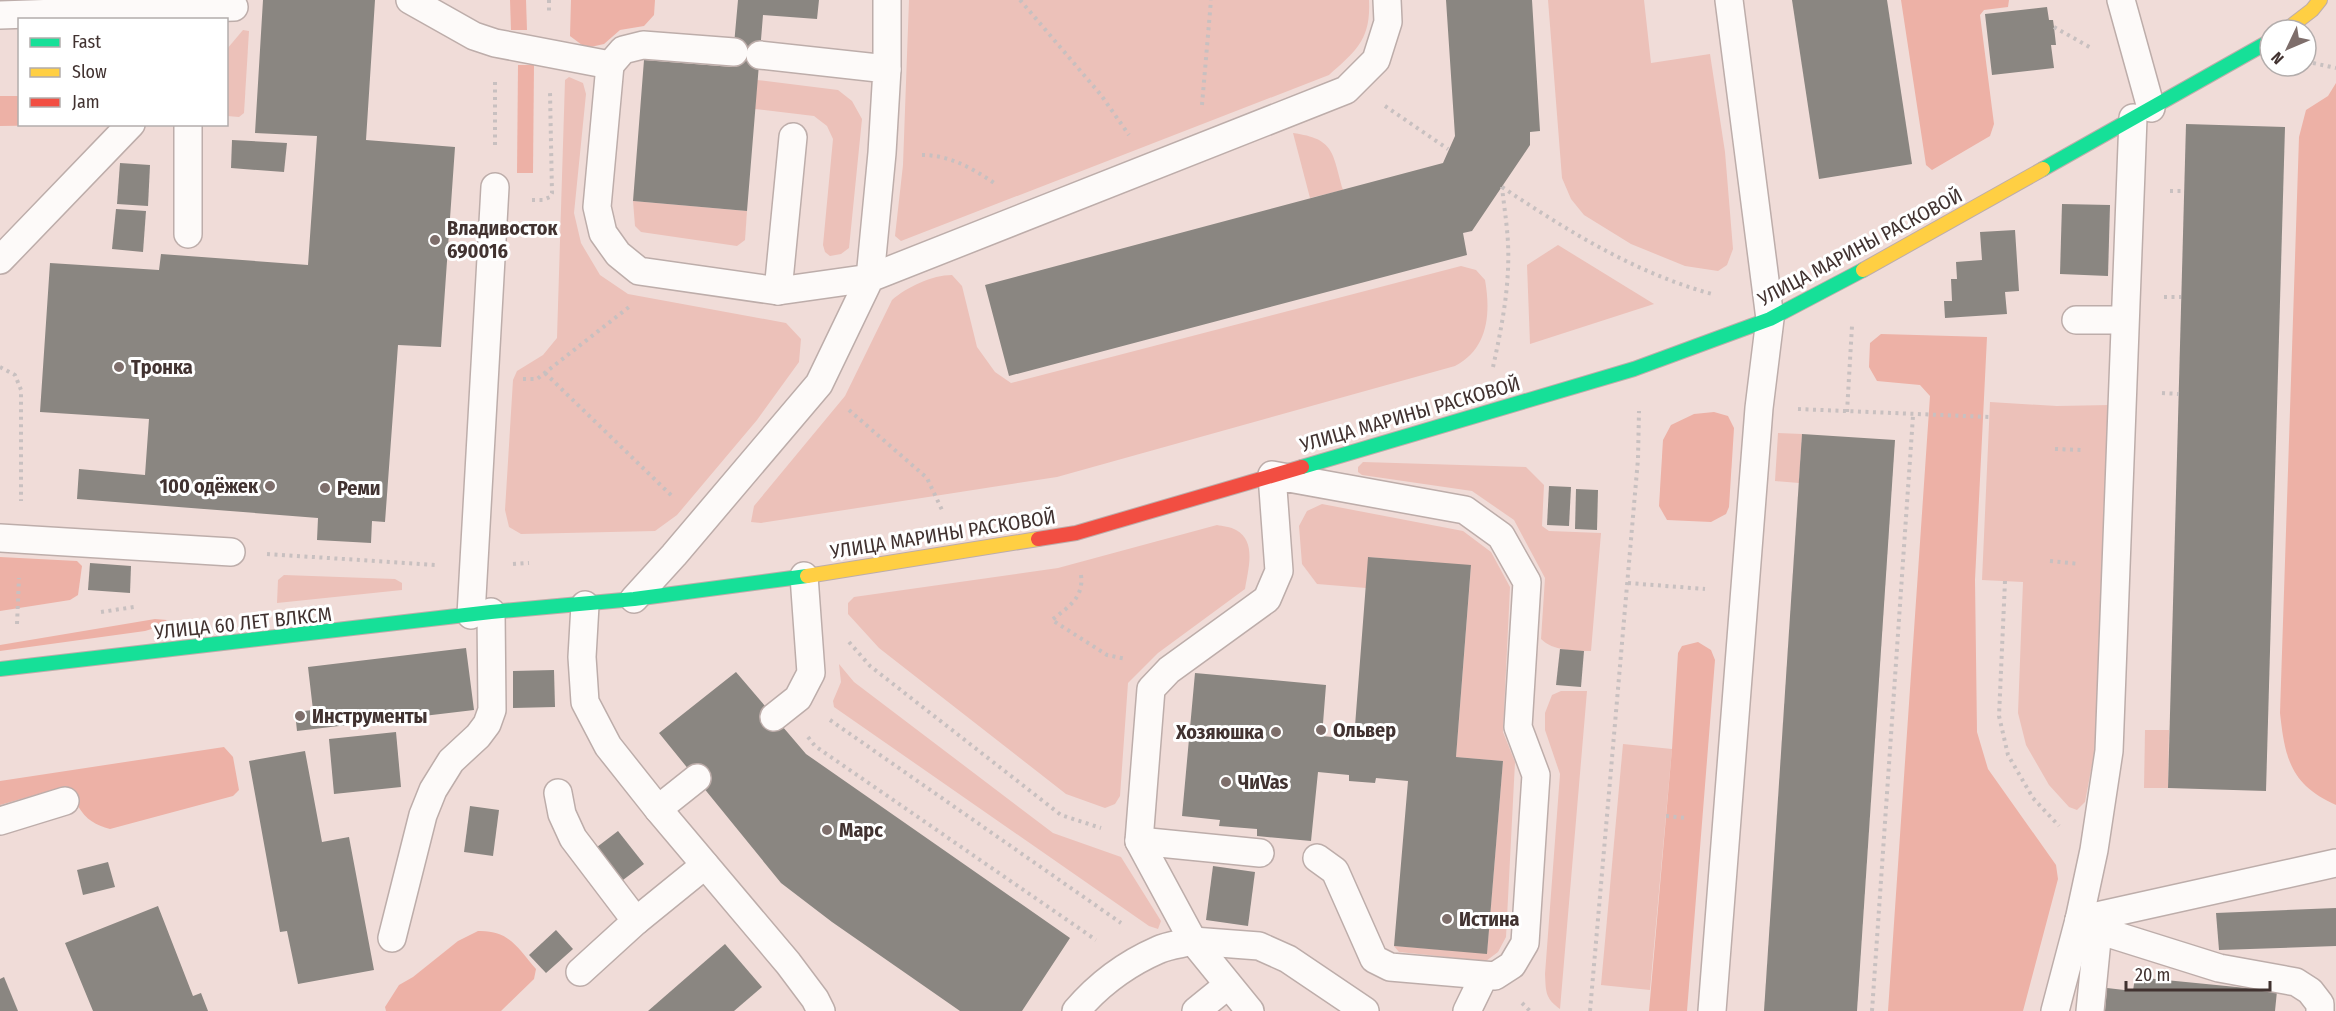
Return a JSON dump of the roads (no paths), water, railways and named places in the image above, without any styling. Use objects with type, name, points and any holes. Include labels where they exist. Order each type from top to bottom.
[{"type":"street","points":[[2302,18],[2320,0]]},
{"type":"street","name":"УЛИЦА МАРИНЫ РАСКОВОЙ","points":[[481,614],[585,605],[804,576],[1076,533],[1634,369],[1770,319],[1798,306],[2258,48]]},
{"type":"street","name":"УЛИЦА 60 ЛЕТ ВЛКСМ","points":[[0,669],[481,614]]},
{"type":"lane","points":[[410,0],[474,36],[495,43],[610,64]]},
{"type":"lane","points":[[634,599],[819,384],[870,278],[882,153],[887,0]]},
{"type":"lane","points":[[886,69],[747,53],[643,45],[623,50],[610,64],[597,207],[603,233],[618,254],[639,271],[778,291],[870,278],[1346,90],[1376,60],[1388,22],[1387,0]]},
{"type":"lane","points":[[1712,1011],[1759,408],[1770,319],[1729,0]]},
{"type":"lane","points":[[2090,1011],[2088,925],[2094,850],[2109,751],[2124,320],[2142,113],[2121,0]]},
{"type":"lane","points":[[0,15],[232,9]]},
{"type":"lane","points":[[0,260],[129,126]]},
{"type":"lane","points":[[188,126],[188,234]]},
{"type":"lane","points":[[778,291],[793,137]]},
{"type":"lane","points":[[392,938],[423,815],[433,790],[451,761],[478,736],[487,724],[492,710],[481,614],[495,188]]},
{"type":"lane","points":[[2076,320],[2124,320]]},
{"type":"lane","points":[[1250,1011],[1193,940],[1139,841],[1151,689],[1169,670],[1268,600],[1279,571],[1272,475],[1465,510],[1501,536],[1527,582],[1518,727],[1536,774],[1525,944],[1512,965],[1495,976],[1484,976],[1390,967],[1374,959],[1335,871],[1317,858]]},
{"type":"lane","points":[[10,539],[231,552]]},
{"type":"lane","points":[[785,708],[812,673],[804,576]]},
{"type":"lane","points":[[585,605],[582,657],[585,702],[608,746],[788,963],[822,1011]]},
{"type":"lane","points":[[658,809],[698,778]]},
{"type":"lane","points":[[558,793],[562,814],[573,838],[636,921]]},
{"type":"lane","points":[[0,821],[65,801]]},
{"type":"lane","points":[[1139,841],[1260,853]]},
{"type":"lane","points":[[2088,925],[2336,863]]},
{"type":"lane","points":[[580,972],[636,921],[705,865]]},
{"type":"lane","points":[[2055,1011],[2088,925]]},
{"type":"lane","points":[[2088,925],[2219,968],[2296,982],[2310,991],[2320,1004],[2320,1011]]},
{"type":"lane","points":[[1076,1011],[1090,994],[1131,965],[1159,950],[1193,940],[1259,946],[1288,959],[1365,1011]]},
{"type":"lane","points":[[1467,1011],[1484,976]]},
{"type":"lane","points":[[1196,1011],[1228,985]]},
{"type":"place","name":"Владивосток 690016","points":[[435,240]]},
{"type":"place","name":"Тронка","points":[[119,367]]},
{"type":"place","name":"100 одёжек","points":[[270,486]]},
{"type":"place","name":"Реми","points":[[325,488]]},
{"type":"place","name":"Инструменты","points":[[300,716]]},
{"type":"place","name":"Ольвер","points":[[1321,730]]},
{"type":"place","name":"Хозяюшка","points":[[1276,732]]},
{"type":"place","name":"ЧиVas","points":[[1226,782]]},
{"type":"place","name":"Марс","points":[[827,830]]},
{"type":"place","name":"Истина","points":[[1447,919]]}]
